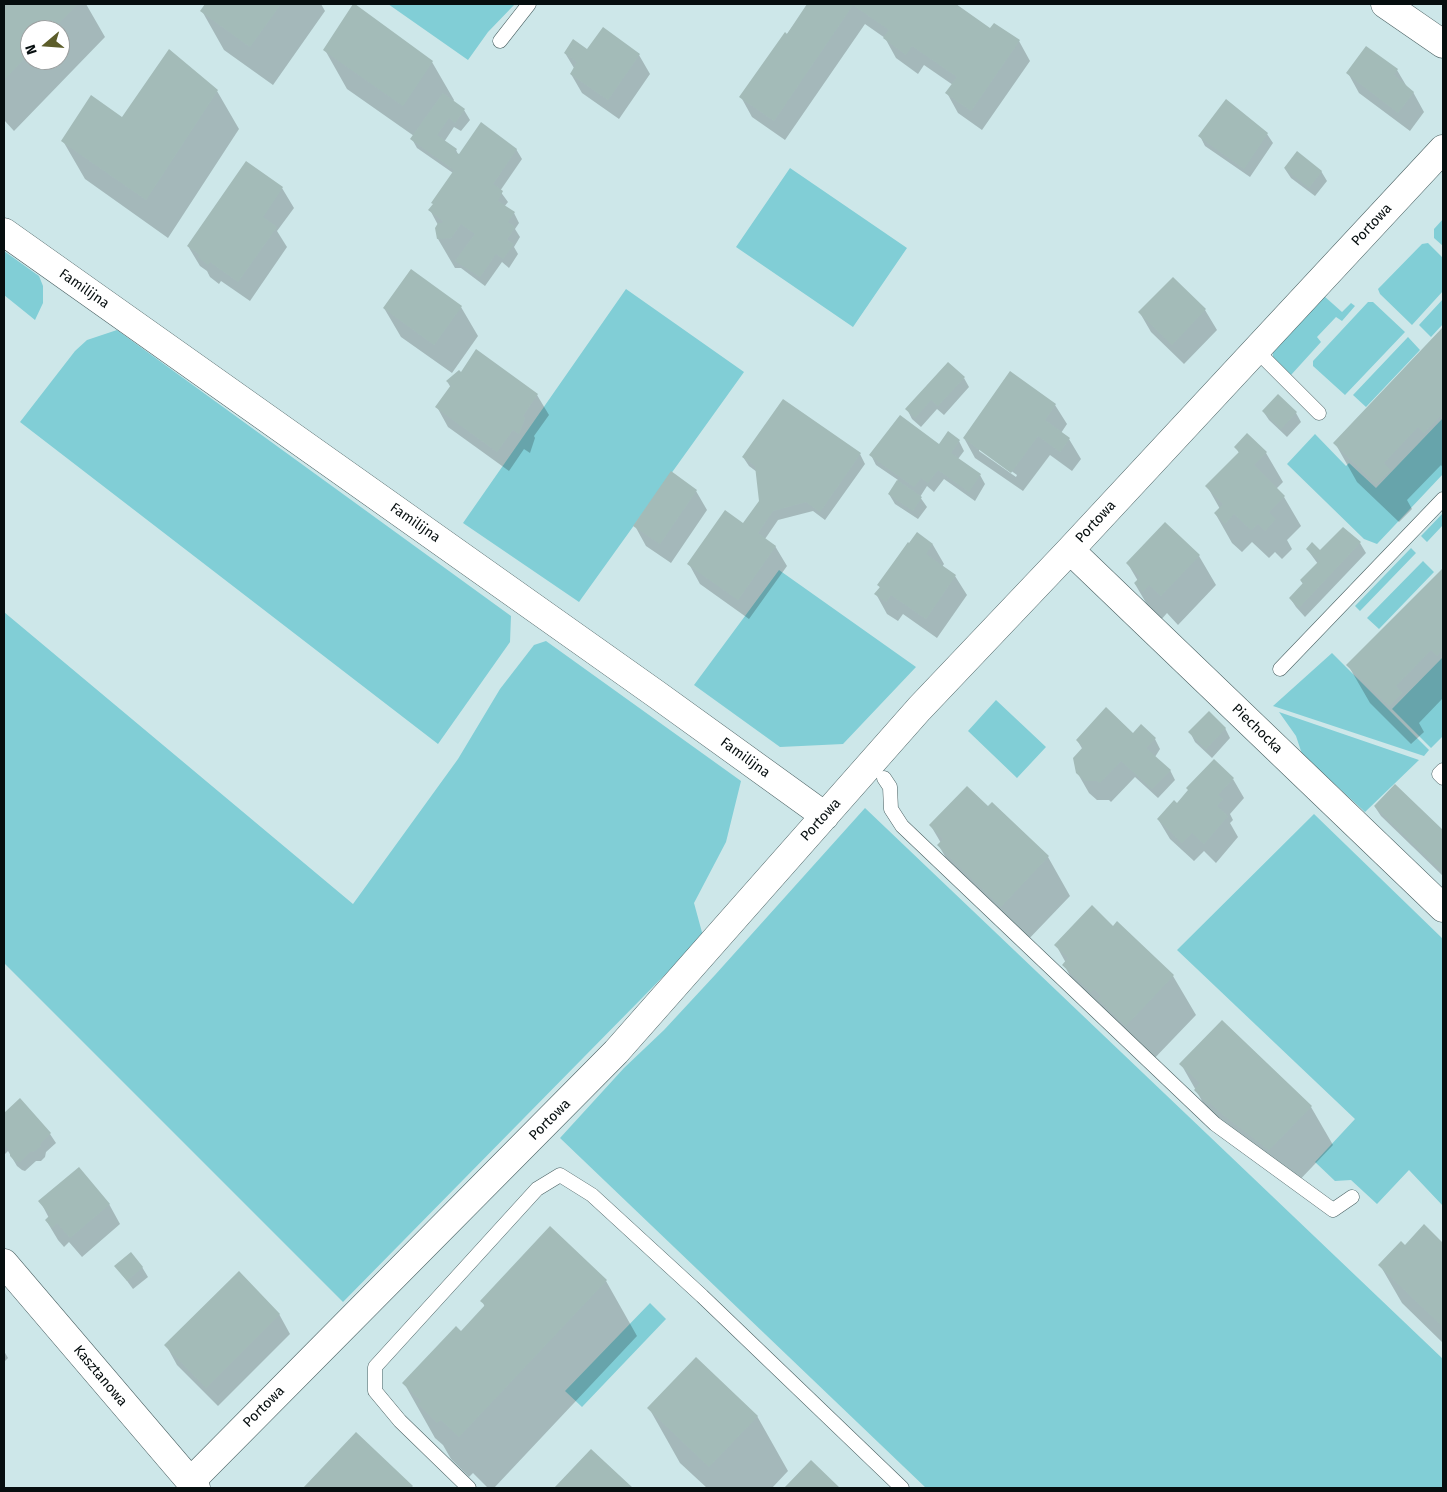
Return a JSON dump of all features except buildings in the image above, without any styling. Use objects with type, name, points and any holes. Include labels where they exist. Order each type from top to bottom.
[{"type":"street","points":[[1385,4],[1443,44]]},
{"type":"street","name":"Portowa","points":[[193,1485],[616,1052],[919,709],[1070,550],[1443,148]]},
{"type":"street","name":"Familijna","points":[[4,232],[825,816]]},
{"type":"street","name":"Piechocka","points":[[1070,550],[1443,908]]},
{"type":"street","name":"Kasztanowa","points":[[4,1263],[193,1485]]},
{"type":"lane","points":[[500,41],[529,4]]},
{"type":"lane","points":[[1256,350],[1319,413]]},
{"type":"lane","points":[[1280,669],[1443,499]]},
{"type":"lane","points":[[1443,770],[1439,774],[1443,778]]},
{"type":"lane","points":[[884,778],[890,787],[891,809],[902,826],[1215,1124],[1333,1210],[1352,1197]]},
{"type":"lane","points":[[469,1488],[400,1421],[375,1391],[375,1367],[536,1190],[560,1175],[592,1195],[702,1296],[902,1488]]},
{"type":"shaded area","points":[[388,4],[515,4],[488,32],[468,60]]},
{"type":"shaded area","points":[[790,168],[907,248],[853,327],[736,247]]},
{"type":"shaded area","points":[[1443,219],[1443,246],[1434,238],[1434,229]]},
{"type":"shaded area","points":[[1428,243],[1443,258],[1443,291],[1412,325],[1380,294],[1378,289],[1422,244]]},
{"type":"shaded area","points":[[4,251],[39,276],[43,286],[43,303],[35,320],[4,295]]},
{"type":"shaded area","points":[[626,289],[744,372],[579,602],[463,523]]},
{"type":"shaded area","points":[[1324,296],[1342,312],[1351,303],[1355,306],[1342,321],[1336,317],[1317,337],[1321,342],[1291,375],[1273,359],[1273,352]]},
{"type":"shaded area","points":[[1443,299],[1443,324],[1431,337],[1419,325]]},
{"type":"shaded area","points":[[1368,302],[1373,302],[1405,332],[1345,395],[1313,366],[1313,361]]},
{"type":"shaded area","points":[[117,330],[511,616],[510,642],[438,744],[20,422],[75,351],[87,340]]},
{"type":"shaded area","points":[[1408,337],[1420,350],[1366,407],[1353,395]]},
{"type":"shaded area","points":[[1443,418],[1443,474],[1377,544],[1364,539],[1287,464],[1315,434],[1346,466],[1349,463],[1376,488]]},
{"type":"shaded area","points":[[1443,513],[1443,525],[1427,542],[1421,536]]},
{"type":"shaded area","points":[[1411,548],[1416,553],[1360,611],[1355,606]]},
{"type":"shaded area","points":[[1423,561],[1434,572],[1379,629],[1367,618]]},
{"type":"shaded area","points":[[779,570],[916,667],[843,744],[780,747],[694,685]]},
{"type":"shaded area","points":[[4,612],[353,904],[458,759],[500,689],[534,645],[546,641],[741,781],[726,842],[694,903],[703,936],[343,1302],[4,963]]},
{"type":"shaded area","points":[[1332,653],[1429,750],[1424,756],[1273,706]]},
{"type":"shaded area","points":[[1443,657],[1443,736],[1431,748],[1392,709]]},
{"type":"shaded area","points":[[996,700],[1046,747],[1017,778],[968,731]]},
{"type":"shaded area","points":[[1279,712],[1419,760],[1365,812],[1302,754],[1296,736]]},
{"type":"shaded area","points":[[865,808],[1443,1359],[1443,1488],[926,1488],[560,1138],[624,1068],[664,1030],[715,975]]},
{"type":"shaded area","points":[[1314,814],[1443,939],[1443,1206],[1409,1170],[1377,1204],[1351,1180],[1335,1181],[1315,1162],[1355,1119],[1177,950]]},
{"type":"shaded area","points":[[650,1303],[666,1319],[582,1407],[565,1391]]}]
